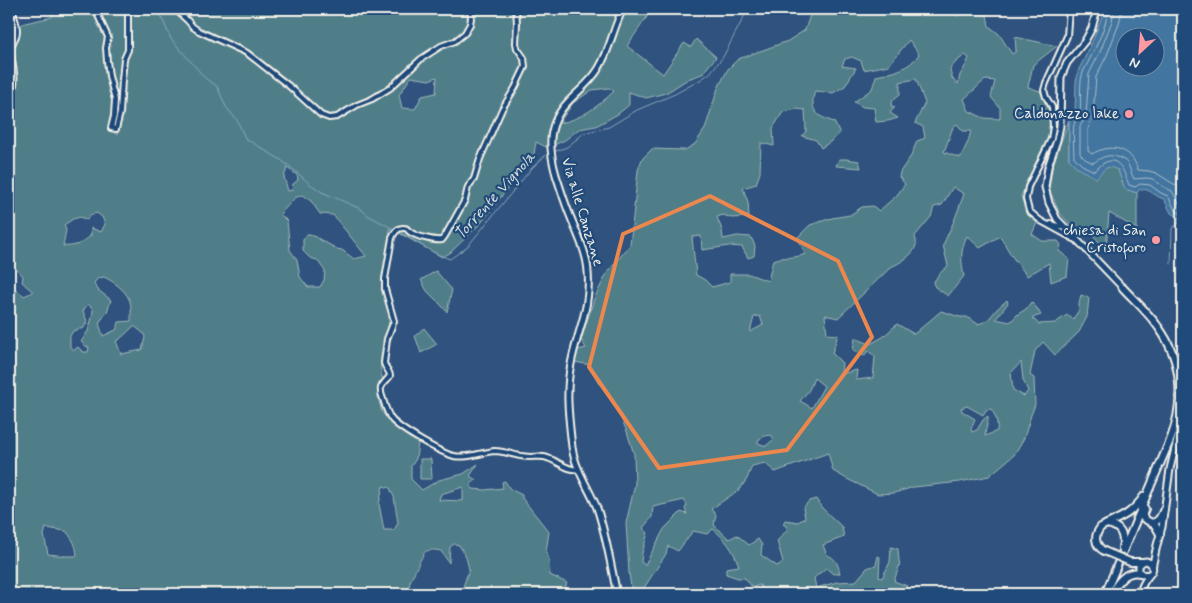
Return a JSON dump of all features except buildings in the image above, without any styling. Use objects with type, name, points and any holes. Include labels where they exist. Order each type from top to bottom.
[{"type":"highway","points":[[1105,594],[1171,438],[1180,397],[1175,362],[1164,336],[1123,288]]},
{"type":"highway","points":[[1153,480],[1143,516],[1145,520],[1155,525],[1160,534]]},
{"type":"highway","points":[[1136,567],[1100,549],[1097,545],[1096,536],[1099,529],[1106,524],[1121,518],[1133,510],[1153,480]]},
{"type":"highway","points":[[1152,523],[1159,520],[1164,509]]},
{"type":"highway","points":[[1106,524],[1116,527],[1121,532],[1123,545],[1119,561]]},
{"type":"highway","points":[[1122,554],[1131,541],[1136,540]]},
{"type":"highway","points":[[1111,594],[1116,584],[1143,562]]},
{"type":"main road","name":"Via alle Canzane","points":[[617,594],[598,510],[579,469],[571,462],[573,454],[567,402],[568,388],[571,363],[587,305],[589,290],[588,271],[584,252],[554,169],[551,134],[564,105],[598,71],[623,9]]},
{"type":"main road","points":[[1097,9],[1092,28],[1085,42],[1067,63],[1061,77],[1060,126],[1048,167],[1045,187],[1049,203],[1063,229],[1077,240],[1123,288]]},
{"type":"main road","points":[[1141,591],[1152,568],[1160,534],[1170,469],[1183,415]]},
{"type":"main road","points":[[1143,562],[1151,555],[1157,545]]},
{"type":"main road","points":[[1143,562],[1149,562],[1152,568]]},
{"type":"main road","points":[[1136,567],[1144,575],[1149,574]]},
{"type":"main road","points":[[1136,567],[1142,580],[1141,591]]},
{"type":"street","points":[[9,96],[14,82],[11,45],[17,33],[12,9]]},
{"type":"street","points":[[96,9],[108,37],[106,48],[107,61],[115,100],[111,128],[115,130],[118,127],[124,59],[128,50],[128,9]]},
{"type":"street","points":[[175,9],[199,31],[247,52],[321,115],[329,118],[337,118],[357,105],[372,99],[390,88],[421,59],[441,46],[455,41],[465,33],[470,24],[470,9]]},
{"type":"street","points":[[516,9],[516,43],[524,58],[525,68],[502,109],[480,158],[474,179],[468,187],[465,200],[442,240],[414,234],[406,228],[397,230],[392,238],[384,285],[394,321],[387,339],[384,363],[390,376],[380,390],[391,418],[411,434],[445,454],[462,457],[486,452],[500,452],[523,457],[536,456],[548,458],[573,470],[579,469]]},
{"type":"street","points":[[1063,229],[1041,221],[1029,210],[1026,199],[1028,187],[1051,139],[1053,127],[1052,107],[1044,90],[1067,36],[1069,9]]},
{"type":"street","points":[[1052,224],[1055,215]]},
{"type":"street","points":[[1041,221],[1063,229]]},
{"type":"street","points":[[561,464],[571,462]]},
{"type":"street","points":[[1180,594],[1183,591]]},
{"type":"highlighted area","points":[[710,196],[838,261],[872,337],[787,450],[659,468],[589,367],[623,234]]},
{"type":"green space","points":[[52,9],[622,9],[597,71],[558,113],[550,146],[546,147],[536,142],[534,154],[481,223],[450,253],[442,257],[390,228],[385,269],[384,298],[389,313],[389,320],[381,356],[383,380],[378,388],[378,398],[382,412],[394,427],[409,435],[418,443],[416,459],[411,466],[411,479],[422,490],[439,480],[463,474],[478,464],[470,476],[476,480],[470,485],[473,489],[503,488],[502,482],[505,481],[510,489],[522,495],[522,498],[549,532],[546,552],[549,560],[550,575],[567,583],[562,594],[463,594],[463,587],[469,569],[466,557],[459,545],[454,544],[450,547],[449,563],[441,551],[431,550],[425,552],[410,582],[410,594],[9,594],[9,301],[18,290],[24,296],[33,292],[22,282],[23,276],[9,261],[9,67],[15,67],[12,48],[19,36],[19,26],[52,17]],"holes":[[[411,77],[429,80],[437,77],[436,93],[422,96],[415,109],[402,108],[399,95]],[[117,118],[120,125],[117,135],[110,128],[112,119]],[[287,168],[297,175],[298,180],[293,184],[292,190],[288,191],[284,177]],[[302,195],[311,201],[320,214],[333,215],[366,256],[354,259],[342,250],[307,234],[303,240],[303,251],[310,258],[317,260],[325,271],[324,280],[320,287],[308,287],[300,277],[297,260],[290,250],[287,221],[280,214],[295,198]],[[97,213],[102,217],[105,224],[101,232],[91,228],[91,235],[85,241],[71,246],[63,246],[66,230],[64,225],[80,217],[87,220],[90,215]],[[104,277],[125,292],[131,304],[131,321],[119,322],[116,330],[103,336],[99,323],[107,312],[111,300],[98,290],[94,283],[98,278]],[[88,304],[93,309],[88,331],[81,342],[89,347],[88,352],[83,352],[78,347],[74,350],[70,347],[70,336],[73,331],[84,328],[87,321],[83,311]],[[134,326],[145,337],[142,350],[121,354],[116,341]],[[383,486],[390,488],[394,497],[398,523],[394,530],[384,530],[379,504]],[[463,487],[463,501],[439,500],[441,494]],[[46,528],[66,531],[74,542],[77,556],[48,554],[44,535]]]},
{"type":"green space","points":[[624,9],[656,9],[649,14],[627,46],[663,74],[684,43],[691,47],[696,39],[716,57],[702,74],[688,79],[666,93],[646,98],[629,92],[629,105],[618,114],[596,126],[579,129],[565,140],[552,146],[552,134],[559,114],[598,72]],"holes":[[[609,88],[614,91],[589,112],[559,123],[573,103],[592,90]]]},
{"type":"green space","points":[[798,9],[952,9],[955,15],[959,16],[961,9],[986,9],[989,26],[999,34],[1012,54],[1016,51],[1015,37],[1057,46],[1033,65],[1028,87],[1040,91],[1047,105],[1050,118],[1048,139],[1021,196],[1026,210],[1037,223],[1032,234],[1042,241],[1058,241],[1061,245],[1059,251],[1069,259],[1067,276],[1051,282],[1049,263],[1027,276],[1011,255],[1000,236],[980,248],[967,236],[962,256],[964,276],[948,296],[935,287],[933,283],[948,266],[943,245],[964,194],[953,187],[942,205],[934,207],[931,217],[915,236],[915,249],[910,255],[891,267],[838,318],[825,315],[827,334],[838,335],[832,353],[842,363],[841,374],[857,370],[856,380],[873,378],[875,356],[868,351],[864,356],[853,350],[855,338],[870,344],[883,337],[897,324],[914,334],[941,311],[960,317],[967,317],[978,324],[987,321],[1007,300],[1008,303],[996,319],[1010,322],[1026,309],[1031,302],[1041,315],[1032,318],[1039,324],[1055,323],[1067,315],[1073,319],[1079,310],[1081,295],[1089,298],[1087,317],[1079,332],[1055,355],[1043,342],[1035,351],[1030,375],[1034,378],[1035,405],[1024,438],[1014,455],[989,476],[960,482],[914,487],[894,493],[878,494],[833,471],[828,453],[775,472],[765,463],[752,466],[747,479],[739,490],[711,509],[716,515],[714,525],[729,539],[737,535],[749,545],[758,539],[762,545],[761,555],[777,566],[783,562],[777,541],[787,530],[787,527],[783,524],[785,520],[798,522],[805,518],[803,508],[809,501],[816,499],[822,508],[842,527],[844,537],[823,545],[827,555],[836,562],[840,573],[833,574],[826,568],[814,578],[816,588],[837,582],[856,581],[867,568],[876,565],[878,556],[880,557],[879,577],[882,578],[890,562],[891,547],[898,549],[900,564],[894,581],[907,586],[902,593],[763,594],[760,585],[752,587],[745,578],[726,574],[726,568],[739,566],[729,545],[713,529],[707,534],[693,531],[678,551],[668,546],[666,554],[640,594],[632,594],[626,523],[635,484],[634,454],[618,410],[596,378],[590,365],[575,362],[578,350],[586,348],[581,340],[594,299],[607,273],[630,245],[638,170],[642,159],[652,149],[685,150],[695,144],[705,129],[718,88],[728,69],[738,59],[788,41],[805,30],[810,15]],"holes":[[[909,40],[919,54],[906,67],[876,76],[872,89],[854,102],[863,107],[874,108],[876,122],[898,118],[890,113],[895,107],[891,106],[893,100],[900,94],[900,82],[916,79],[925,103],[915,123],[923,127],[925,138],[917,141],[911,156],[900,172],[899,177],[905,184],[897,195],[879,211],[873,206],[862,207],[850,215],[810,225],[798,237],[805,254],[773,260],[768,281],[749,274],[730,274],[730,282],[712,287],[696,275],[692,237],[701,236],[702,250],[729,246],[742,247],[748,258],[754,256],[755,246],[751,237],[737,236],[723,239],[717,217],[723,215],[732,218],[749,217],[748,202],[743,188],[756,184],[760,173],[761,143],[774,146],[773,128],[783,112],[797,109],[805,110],[806,131],[802,136],[816,140],[821,148],[840,133],[834,122],[818,115],[813,103],[815,91],[833,93],[845,86],[856,68],[842,66],[845,59],[852,57],[861,61],[864,70],[889,65]],[[965,55],[969,58],[960,75],[958,84],[952,78],[950,69]],[[985,80],[995,81],[991,97],[1000,108],[1000,119],[984,118],[969,111],[964,99]],[[957,124],[963,131],[971,131],[960,158],[944,152],[953,127]],[[760,316],[763,325],[750,332],[754,317]],[[1021,362],[1023,380],[1028,391],[1024,396],[1013,390],[1011,373]],[[814,378],[824,386],[812,408],[800,401],[809,390]],[[967,406],[983,415],[986,410],[991,409],[996,419],[997,431],[985,436],[988,416],[977,430],[972,432],[971,429],[975,419],[962,411],[961,408]],[[771,435],[774,439],[766,446],[758,443],[758,440],[765,436]],[[684,500],[687,505],[685,509],[687,514],[681,512],[664,529],[645,565],[641,562],[648,533],[643,528],[652,517],[653,507]]]},
{"type":"green space","points":[[1069,120],[1069,159],[1106,168],[1110,166],[1118,170],[1125,189],[1137,193],[1137,229],[1109,213],[1106,249],[1087,229],[1079,235],[1059,212],[1049,189],[1053,163]]},
{"type":"green space","points":[[839,159],[859,161],[861,168],[836,166]]},
{"type":"green space","points":[[436,271],[452,290],[447,312],[427,291],[421,280]]},
{"type":"green space","points":[[424,328],[437,344],[421,353],[415,336]]},
{"type":"green space","points":[[420,459],[431,459],[432,479],[420,479]]},
{"type":"water","name":"Caldonazzo lake","points":[[1103,9],[1183,9],[1183,221],[1171,213],[1164,199],[1150,191],[1140,189],[1137,193],[1125,189],[1118,170],[1110,167],[1103,170],[1096,178],[1079,169],[1069,159],[1069,120],[1075,111],[1076,81],[1079,69],[1102,17]]},
{"type":"waterway","name":"Torrente Vignola","points":[[158,9],[171,39],[206,79],[217,86],[226,107],[237,120],[245,138],[281,160],[322,192],[361,209],[369,216],[424,247],[450,259],[467,247],[532,168],[549,153]]},
{"type":"waterway","name":"Torrente Vignola","points":[[553,152],[567,147],[584,133],[609,127],[637,110],[675,94],[710,73],[723,57],[748,9]]},
{"type":"waterway","points":[[1171,264],[1172,228],[1178,224],[1180,219]]},
{"type":"railway","points":[[1175,594],[1183,587]]},
{"type":"place","name":"Caldonazzo lake","points":[[1129,114]]},
{"type":"place","name":"chiesa di San Cristoforo","points":[[1156,240]]}]
